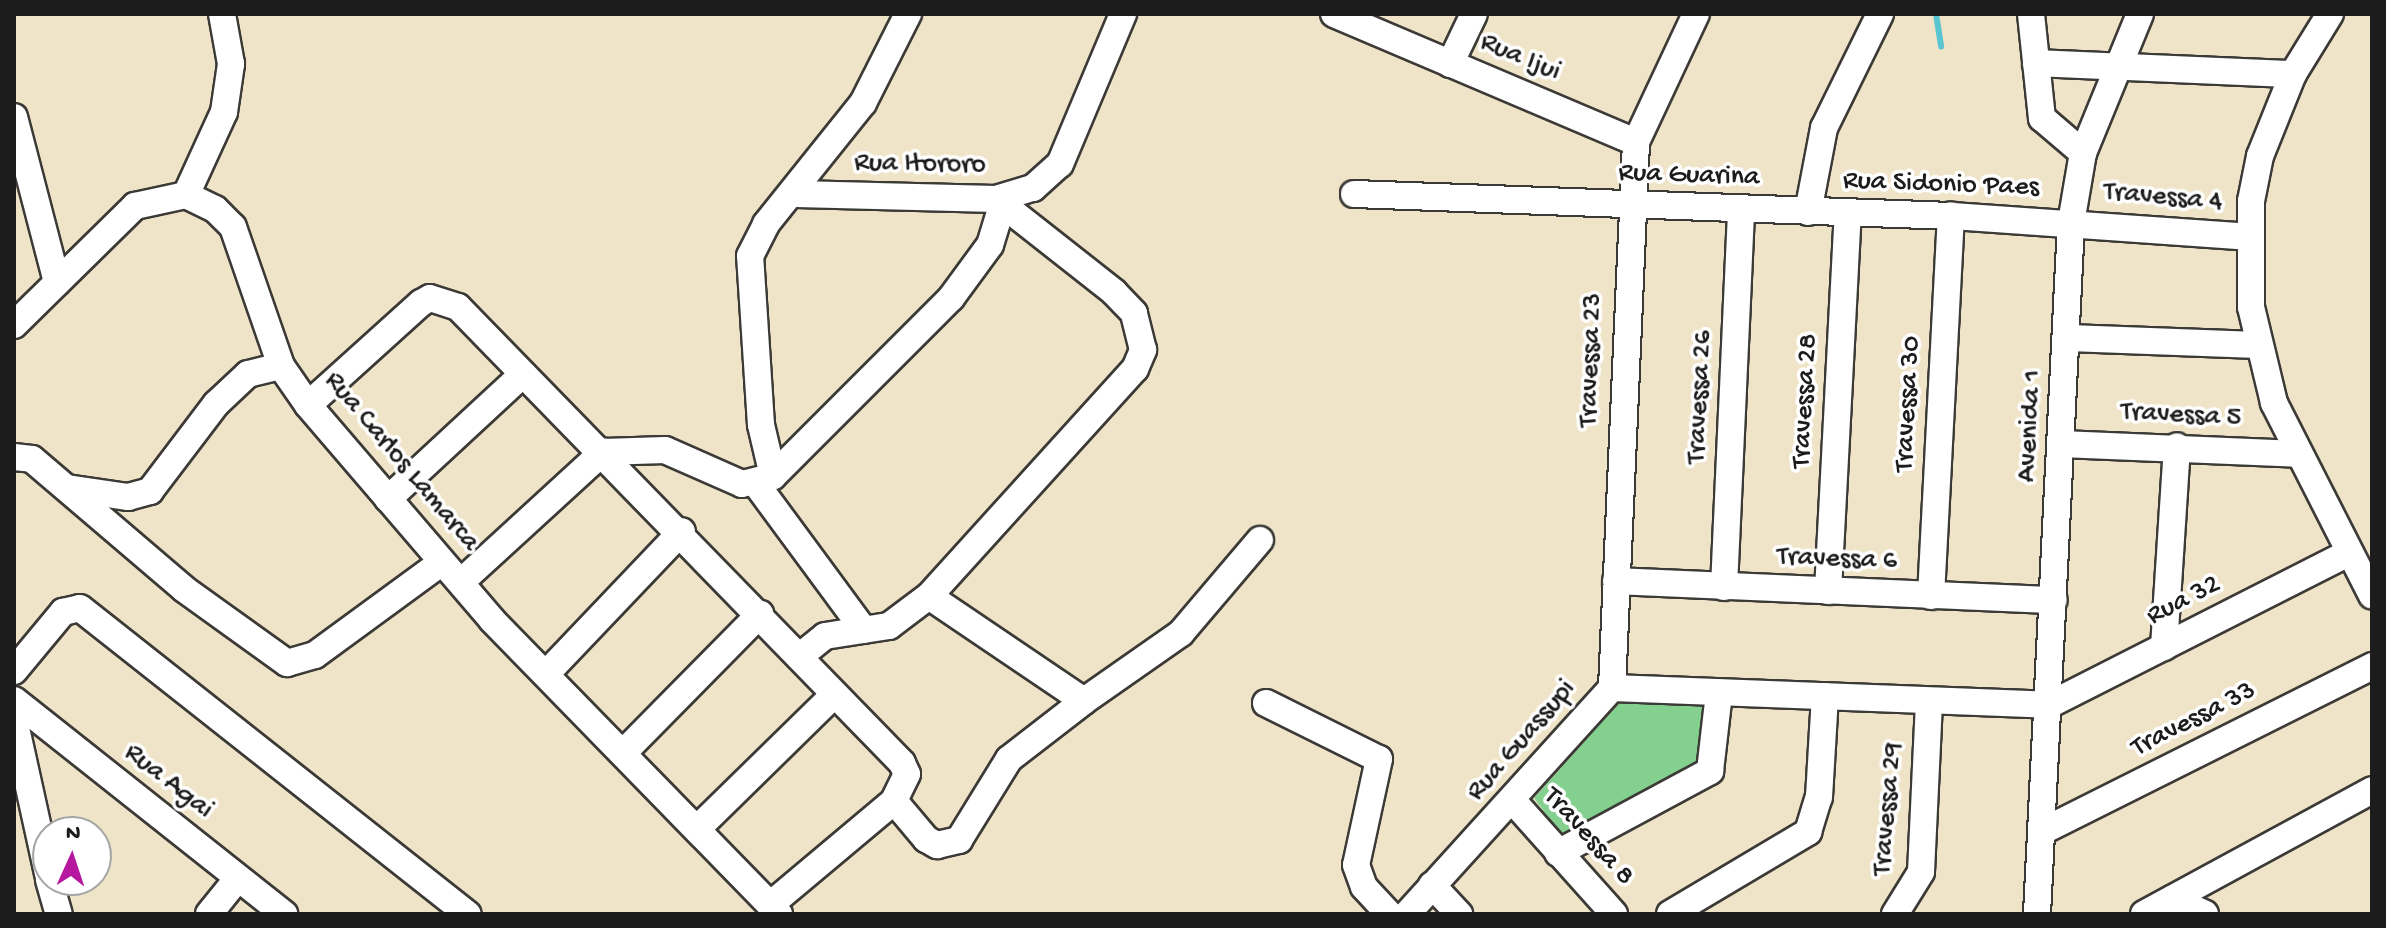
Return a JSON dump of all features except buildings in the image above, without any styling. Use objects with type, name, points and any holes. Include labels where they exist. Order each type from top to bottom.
[{"type":"street","points":[[14,325],[135,206],[186,195],[224,112],[231,64],[222,14]]},
{"type":"street","points":[[864,630],[765,481],[750,256],[766,224],[796,194],[863,103],[908,14]]},
{"type":"street","name":"Rua Itororo","points":[[796,194],[999,204],[1033,188],[1060,164],[1123,14]]},
{"type":"street","points":[[1450,64],[1474,14]]},
{"type":"street","points":[[1636,142],[1696,14]]},
{"type":"street","points":[[1808,212],[1824,128],[1880,14]]},
{"type":"street","name":"Rua Sidonio Paes","points":[[2031,14],[2042,118],[2083,153]]},
{"type":"street","name":"Avenida 1","points":[[2037,914],[2045,830],[2071,223],[2083,153],[2117,63],[2140,14]]},
{"type":"street","points":[[2330,14],[2293,74],[2260,156],[2249,237],[2258,345],[2297,454],[2372,595]]},
{"type":"street","name":"Rua Ijui","points":[[1337,15],[1636,142]]},
{"type":"street","points":[[2036,63],[2117,63],[2293,74]]},
{"type":"street","points":[[14,117],[57,282]]},
{"type":"street","name":"Travessa 23","points":[[1616,581],[1630,206],[1636,142]]},
{"type":"street","name":"Rua Guarina","points":[[1354,194],[1808,212]]},
{"type":"street","name":"Rua Carlos Lamarca","points":[[186,195],[233,227],[281,366],[308,405],[442,562],[774,909]]},
{"type":"street","points":[[765,481],[951,298],[990,245],[999,204],[1114,292],[1134,313],[1143,350],[1135,369],[929,596],[889,626],[825,636],[799,657]]},
{"type":"street","name":"Travessa 26","points":[[1724,587],[1741,210]]},
{"type":"street","name":"Rua Sidonio Paes","points":[[1808,212],[2071,223]]},
{"type":"street","name":"Travessa 28","points":[[1828,591],[1848,213]]},
{"type":"street","name":"Travessa 30","points":[[1931,596],[1951,216]]},
{"type":"street","name":"Travessa 4","points":[[2071,223],[2249,237]]},
{"type":"street","points":[[308,405],[430,298],[458,307],[682,531],[834,695],[902,763],[907,774],[894,801],[774,909]]},
{"type":"street","points":[[2068,338],[2258,345]]},
{"type":"street","points":[[67,488],[128,497],[150,491],[216,404],[248,374],[281,366]]},
{"type":"street","points":[[388,499],[523,374]]},
{"type":"street","name":"Travessa 5","points":[[2062,444],[2177,446],[2297,454]]},
{"type":"street","points":[[2164,647],[2177,446]]},
{"type":"street","points":[[461,582],[603,452],[665,450],[765,481]]},
{"type":"street","points":[[14,457],[28,456],[184,589],[287,663],[315,655],[442,562]]},
{"type":"street","points":[[546,674],[682,531]]},
{"type":"street","points":[[894,801],[926,839],[937,845],[959,840],[1009,759],[1084,701],[1181,633],[1260,540]]},
{"type":"street","name":"Rua 32","points":[[2049,705],[2348,553]]},
{"type":"street","name":"Travessa 6","points":[[1616,581],[2054,600]]},
{"type":"street","name":"Rua Guassupi","points":[[1407,914],[1514,802],[1612,688],[1616,581]]},
{"type":"street","points":[[929,596],[1084,701]]},
{"type":"street","points":[[14,671],[58,617],[80,608],[468,914]]},
{"type":"street","points":[[624,752],[760,614]]},
{"type":"street","name":"Travessa 33","points":[[2045,830],[2372,666]]},
{"type":"street","points":[[1612,688],[2049,705]]},
{"type":"street","points":[[1558,853],[1710,771],[1719,693]]},
{"type":"street","points":[[697,829],[834,695]]},
{"type":"street","points":[[1670,914],[1808,832],[1819,797],[1825,696]]},
{"type":"street","name":"Rua Agai","points":[[14,700],[284,914]]},
{"type":"street","name":"Travessa 29","points":[[1895,914],[1921,872],[1929,702]]},
{"type":"street","points":[[1266,703],[1379,759],[1356,865],[1364,887],[1389,914]]},
{"type":"street","points":[[14,719],[35,816]]},
{"type":"street","points":[[2144,914],[2372,790]]},
{"type":"street","name":"Travessa 8","points":[[1514,802],[1614,914]]},
{"type":"street","points":[[209,914],[238,878]]},
{"type":"street","points":[[1432,885],[1459,914]]},
{"type":"street","points":[[2172,899],[2205,914]]},
{"type":"green space","points":[[1621,701],[1711,705],[1703,767],[1563,837],[1534,798]]},
{"type":"waterway","points":[[1936,14],[1941,47]]}]
